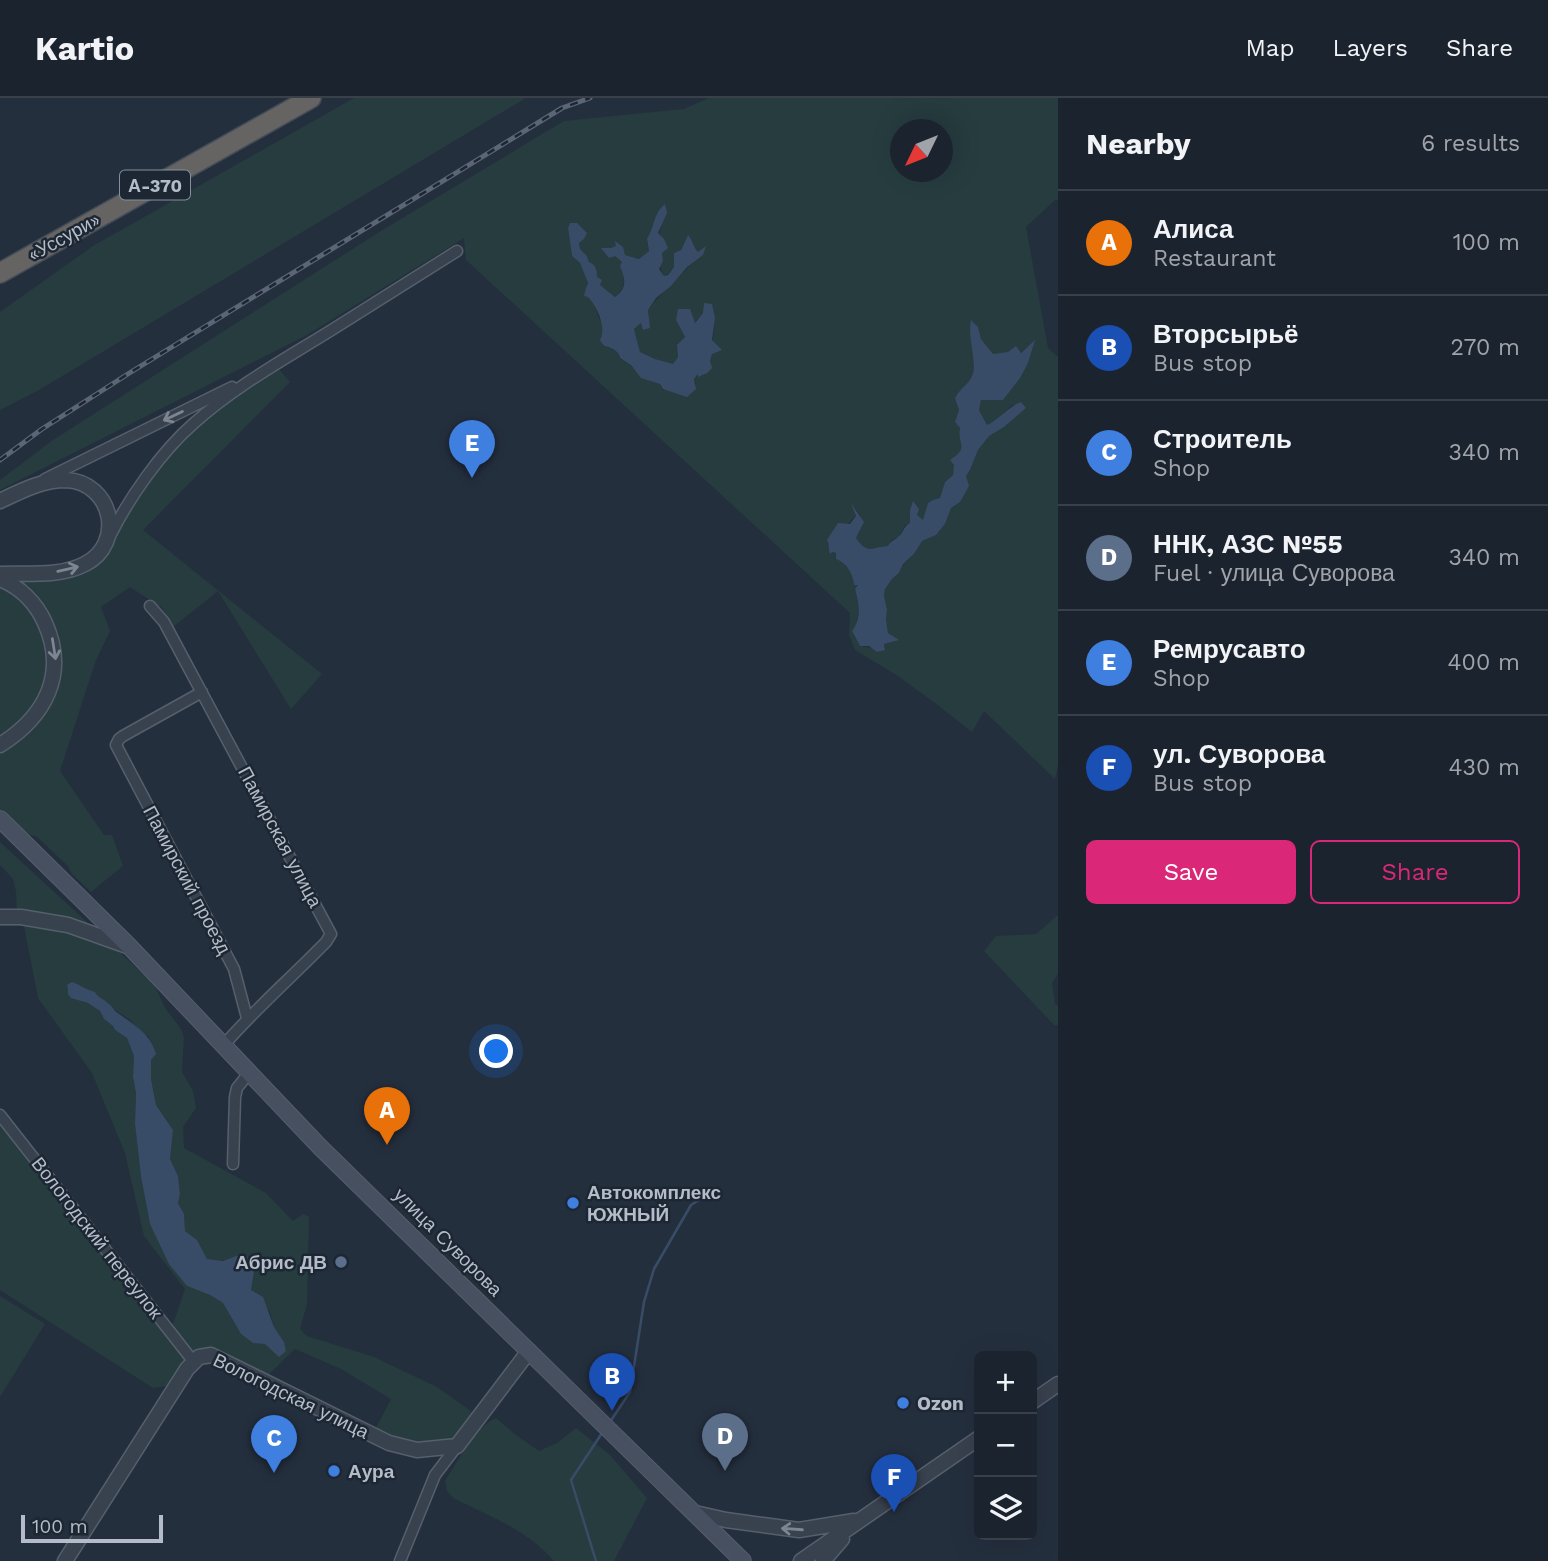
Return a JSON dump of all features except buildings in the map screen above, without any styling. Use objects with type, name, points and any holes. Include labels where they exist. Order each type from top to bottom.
[{"type":"highway","name":"«Уссури»","points":[[0,272],[311,98]]},
{"type":"main road","name":"улица Суворова","points":[[0,819],[128,946],[320,1147],[743,1561]]},
{"type":"main road","name":"улица Суворова","points":[[0,834],[128,946]]},
{"type":"street","points":[[0,577],[71,570],[87,563],[99,553],[123,510],[164,454],[191,425],[220,401],[278,363],[457,251]]},
{"type":"street","points":[[0,501],[278,363]]},
{"type":"street","points":[[33,485],[66,480],[83,484],[94,491],[105,504],[110,520],[109,537]]},
{"type":"street","points":[[0,577],[23,591],[41,614],[52,639],[55,661],[53,680],[35,717],[0,745]]},
{"type":"street","name":"Памирская улица","points":[[150,606],[164,622],[331,934],[289,980],[247,1018],[223,1046]]},
{"type":"street","name":"Памирский проезд","points":[[202,692],[118,739],[116,746],[234,969],[247,1018]]},
{"type":"street","points":[[0,917],[20,917],[68,925],[128,946]]},
{"type":"street","points":[[233,1164],[235,1097],[237,1088],[249,1073]]},
{"type":"street","name":"Вологодский переулок","points":[[0,1115],[193,1361]]},
{"type":"street","points":[[400,1561],[435,1475],[528,1351]]},
{"type":"street","name":"Вологодская улица","points":[[65,1561],[187,1369],[193,1361],[204,1355],[211,1355],[390,1443],[417,1450],[457,1446]]},
{"type":"street","points":[[1037,1399],[1058,1384]]},
{"type":"street","points":[[801,1561],[974,1441]]},
{"type":"street","points":[[695,1513],[799,1530],[859,1520]]},
{"type":"street","points":[[823,1561],[859,1520]]},
{"type":"green space","points":[[354,98],[526,98],[39,390],[0,410],[0,312],[93,246]]},
{"type":"green space","points":[[709,98],[1058,98],[1058,200],[1026,227],[1048,348],[1058,357],[1058,765],[1055,779],[984,711],[972,732],[898,676],[855,650],[849,635],[850,613],[466,260],[464,238],[307,335],[0,490],[0,480],[53,440],[384,229],[564,121],[684,109]],"holes":[[[570,223],[584,239],[579,242],[580,249],[587,256],[600,285],[615,297],[623,286],[620,266],[623,262],[615,256],[611,248],[617,246],[625,255],[639,259],[649,251],[647,239],[653,230],[662,225],[658,250],[664,276],[674,267],[674,253],[681,250],[688,235],[698,253],[704,247],[703,255],[656,300],[648,310],[649,316],[634,329],[640,352],[673,365],[678,357],[677,345],[685,337],[676,320],[694,323],[703,313],[715,318],[710,361],[694,379],[696,384],[663,390],[660,384],[642,378],[631,365],[620,359],[614,350],[603,346],[603,325],[594,303],[588,296],[588,283],[580,263],[572,256],[568,228]],[[971,321],[978,327],[981,339],[993,354],[1020,353],[1034,342],[1028,363],[1003,400],[980,400],[979,410],[987,425],[1012,405],[1026,408],[989,436],[978,450],[966,476],[960,502],[951,508],[945,524],[936,535],[922,541],[885,589],[888,633],[897,640],[884,644],[885,650],[860,646],[852,631],[858,616],[855,589],[859,584],[854,585],[852,572],[836,554],[829,551],[830,545],[856,515],[853,506],[862,521],[856,538],[864,547],[870,549],[888,546],[891,540],[899,537],[905,525],[910,523],[910,510],[923,521],[928,503],[940,499],[945,482],[953,475],[962,446],[960,428],[955,422],[959,410],[955,398],[971,379],[974,371]]]},
{"type":"green space","points":[[278,368],[290,382],[143,530],[322,674],[291,709],[218,591],[173,627],[162,608],[130,587],[101,607],[110,631],[96,660],[60,771],[104,835],[112,835],[123,866],[91,892],[36,836],[27,835],[0,810],[0,752],[18,741],[30,728],[58,680],[62,655],[58,632],[46,612],[16,581],[90,564],[164,459],[226,402]]},
{"type":"green space","points":[[0,587],[19,596],[33,611],[44,634],[48,659],[44,684],[34,707],[23,721],[0,737]]},
{"type":"green space","points":[[0,842],[154,984],[184,1038],[182,1072],[193,1091],[196,1108],[183,1127],[184,1148],[266,1193],[293,1221],[303,1214],[309,1217],[307,1304],[300,1329],[307,1336],[374,1357],[437,1387],[475,1414],[455,1440],[414,1443],[386,1434],[376,1428],[391,1399],[341,1369],[295,1349],[266,1377],[203,1350],[193,1352],[171,1385],[153,1388],[0,1290],[0,1107],[172,1327],[185,1289],[144,1236],[125,1153],[92,1073],[38,998],[24,926],[0,926],[0,917],[17,916],[13,879],[0,865]],"holes":[[[68,989],[95,992],[98,998],[109,1003],[148,1036],[155,1049],[151,1060],[151,1079],[156,1105],[173,1130],[170,1159],[178,1176],[178,1203],[184,1214],[185,1231],[197,1240],[206,1259],[223,1261],[239,1255],[254,1272],[251,1290],[270,1312],[274,1327],[284,1342],[280,1357],[265,1343],[253,1343],[241,1334],[223,1303],[187,1286],[150,1224],[135,1124],[134,1056],[127,1038],[115,1030],[100,1011],[68,994]]]},
{"type":"green space","points":[[1058,915],[1058,974],[1052,983],[1055,1004],[1058,1006],[1058,1025],[1054,1025],[984,951],[996,936],[1036,934]]},
{"type":"green space","points":[[0,1296],[45,1324],[0,1397]]},
{"type":"green space","points":[[496,1418],[539,1451],[557,1443],[576,1428],[610,1455],[647,1498],[614,1561],[554,1561],[520,1532],[453,1498],[447,1491],[445,1481],[468,1446],[481,1429]]},
{"type":"water","points":[[665,204],[667,213],[658,233],[668,248],[662,253],[663,261],[659,269],[664,276],[674,267],[674,253],[681,250],[688,235],[698,252],[706,246],[703,255],[656,298],[648,310],[650,328],[643,330],[641,323],[634,329],[640,352],[673,364],[678,357],[677,345],[685,337],[676,320],[678,309],[690,309],[695,323],[703,313],[704,303],[712,304],[715,318],[712,340],[722,350],[712,354],[712,368],[698,377],[698,374],[694,379],[696,389],[687,397],[641,378],[616,351],[604,346],[600,340],[600,317],[588,297],[584,296],[588,283],[580,263],[572,256],[568,228],[570,223],[577,223],[587,233],[579,243],[580,249],[596,268],[597,277],[602,280],[600,285],[615,297],[624,286],[620,266],[622,262],[615,256],[609,258],[601,248],[616,246],[615,241],[623,247],[625,255],[639,259],[649,251],[647,239],[658,212]]},
{"type":"water","points":[[971,320],[993,354],[1008,352],[1016,346],[1021,353],[1035,340],[1020,378],[1003,400],[981,400],[979,410],[987,425],[1021,402],[1026,408],[989,436],[978,450],[966,476],[969,486],[960,502],[951,508],[945,524],[936,535],[922,541],[885,589],[888,633],[899,640],[884,644],[885,650],[877,652],[869,646],[860,646],[852,631],[858,616],[855,589],[858,585],[854,585],[846,566],[836,559],[836,553],[830,554],[827,540],[838,523],[850,524],[856,516],[851,503],[864,522],[856,538],[860,543],[870,549],[888,546],[910,523],[913,501],[919,509],[917,515],[923,520],[928,503],[940,498],[945,482],[953,475],[954,465],[950,460],[961,449],[960,428],[955,422],[959,410],[955,398],[971,379],[974,371]]},
{"type":"water","points":[[72,982],[95,992],[150,1040],[156,1054],[151,1060],[151,1079],[156,1105],[173,1130],[170,1159],[178,1176],[178,1203],[184,1214],[185,1231],[197,1240],[207,1259],[223,1261],[239,1255],[248,1257],[254,1272],[251,1290],[263,1297],[274,1327],[284,1342],[286,1351],[279,1357],[265,1344],[253,1343],[241,1334],[223,1303],[187,1286],[169,1264],[150,1224],[141,1177],[135,1124],[134,1056],[127,1038],[104,1019],[100,1011],[88,1003],[71,998],[67,985]]},
{"type":"waterway","points":[[610,1422],[630,1392],[644,1302],[654,1269],[691,1205],[717,1189]]},
{"type":"waterway","points":[[596,1561],[571,1480],[602,1433]]},
{"type":"railway","points":[[0,460],[42,429],[131,372],[562,108],[590,98]]},
{"type":"place","name":"Ремрусавто","points":[[472,478]]},
{"type":"place","name":"Алиса","points":[[387,1145]]},
{"type":"place","name":"Автокомплекс ЮЖНЫЙ","points":[[573,1203]]},
{"type":"place","name":"Абрис ДВ","points":[[341,1262]]},
{"type":"place","name":"Ozon","points":[[903,1403]]},
{"type":"place","name":"Вторсырьё","points":[[612,1411]]},
{"type":"place","name":"Аура","points":[[334,1471]]},
{"type":"place","name":"ННК, АЗС №55","points":[[725,1471]]},
{"type":"place","name":"Строитель","points":[[274,1473]]},
{"type":"place","name":"ул. Суворова","points":[[894,1512]]}]
